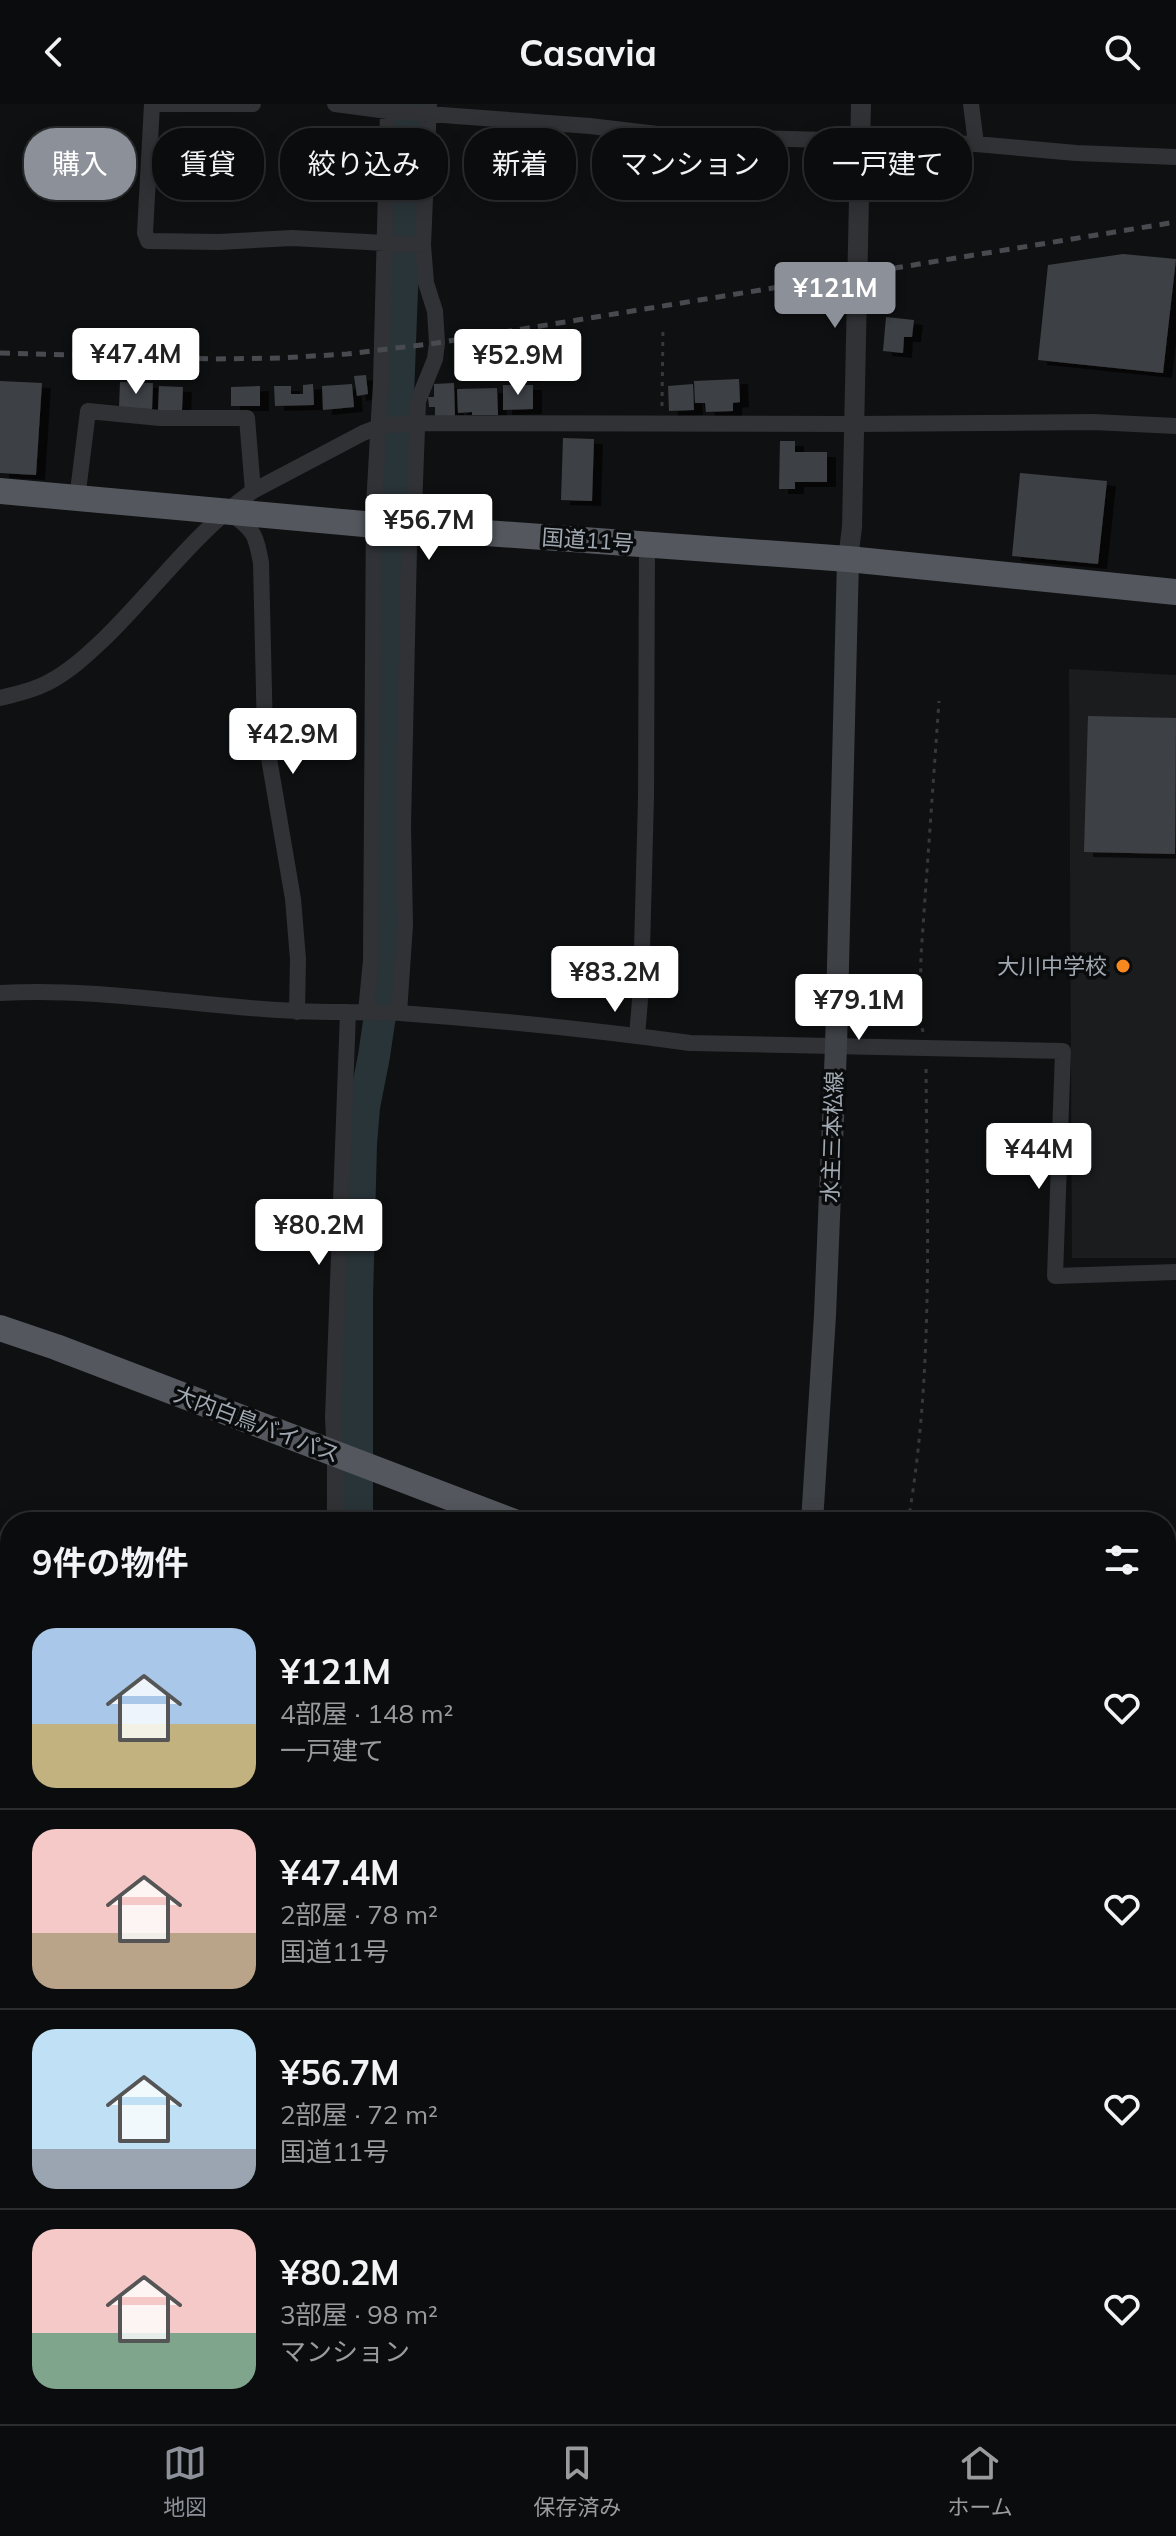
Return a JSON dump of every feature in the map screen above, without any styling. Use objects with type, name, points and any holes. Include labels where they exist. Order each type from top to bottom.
[{"type":"highway","name":"国道11号","points":[[0,491],[393,527],[848,559],[1176,592]]},
{"type":"highway","name":"大内白鳥バイパス","points":[[0,1328],[488,1512]]},
{"type":"main road","name":"水主三本松線","points":[[813,1512],[825,1315],[836,1047],[848,559]]},
{"type":"street","points":[[253,104],[153,104],[145,233],[148,241],[219,242],[292,238],[423,245]]},
{"type":"street","points":[[335,104],[388,111],[429,109],[674,136],[804,139]]},
{"type":"street","points":[[860,128],[861,104]]},
{"type":"street","points":[[971,104],[976,144]]},
{"type":"street","points":[[369,1012],[393,527],[418,401],[435,359],[437,343],[435,311],[426,283],[423,245],[429,109]]},
{"type":"street","points":[[388,111],[379,426],[393,527],[407,588],[403,810],[405,925],[396,1013]]},
{"type":"street","points":[[972,144],[1076,153],[1176,157]]},
{"type":"street","points":[[848,559],[852,527],[859,200]]},
{"type":"street","points":[[77,499],[88,411],[160,418],[247,418],[253,491]]},
{"type":"street","points":[[0,698],[47,684],[81,660],[128,615],[213,522],[253,491],[379,426],[414,423],[1093,422],[1176,426]]},
{"type":"street","points":[[226,511],[249,526],[261,563],[265,735],[293,899],[298,959],[297,1012]]},
{"type":"street","points":[[637,1036],[646,797],[647,544]]},
{"type":"street","points":[[0,993],[34,991],[115,995],[297,1012],[396,1013],[690,1043],[1063,1051],[1055,1276],[1176,1272]]},
{"type":"street","points":[[336,1512],[339,1455],[333,1418],[348,1012]]},
{"type":"path","points":[[662,411],[663,326]]},
{"type":"path","points":[[910,1512],[925,1378],[928,1280],[921,955],[939,701]]},
{"type":"shaded area","name":"大川中学校","points":[[1069,669],[1176,675],[1176,1258],[1072,1258]]},
{"type":"building","points":[[1123,254],[1176,259],[1163,373],[1038,360],[1048,265]]},
{"type":"building","points":[[886,317],[914,320],[912,337],[904,337],[903,353],[883,351]]},
{"type":"building","points":[[532,355],[532,377],[501,377],[500,356]]},
{"type":"building","points":[[366,375],[368,394],[357,396],[354,376]]},
{"type":"building","points":[[739,379],[740,402],[733,403],[733,411],[706,412],[705,403],[695,403],[694,381]]},
{"type":"building","points":[[0,381],[42,383],[36,475],[0,473]]},
{"type":"building","points":[[120,382],[153,383],[152,409],[119,408]]},
{"type":"building","points":[[454,383],[455,417],[435,417],[435,407],[429,407],[428,397],[434,397],[434,384]]},
{"type":"building","points":[[313,384],[314,405],[275,406],[274,386],[291,386],[291,394],[303,394],[303,385]]},
{"type":"building","points":[[352,384],[354,407],[323,410],[322,386]]},
{"type":"building","points":[[693,384],[694,410],[669,411],[668,386]]},
{"type":"building","points":[[503,385],[533,385],[533,409],[503,410]]},
{"type":"building","points":[[159,386],[183,387],[182,410],[158,410]]},
{"type":"building","points":[[260,386],[260,406],[231,406],[231,387]]},
{"type":"building","points":[[497,388],[498,415],[458,413],[457,389]]},
{"type":"building","points":[[563,438],[594,439],[592,501],[561,500]]},
{"type":"building","points":[[780,441],[795,441],[795,452],[827,452],[827,482],[795,482],[795,489],[779,489]]},
{"type":"building","points":[[1020,473],[1107,481],[1098,564],[1012,556]]},
{"type":"building","points":[[1088,716],[1176,718],[1175,854],[1084,852]]},
{"type":"waterway","points":[[357,1512],[361,1144],[364,1107],[383,995],[392,555],[409,104]]},
{"type":"railway","points":[[0,353],[215,359],[347,354],[437,343],[1176,222]]},
{"type":"place","name":"大川中学校","points":[[1123,966]]}]
